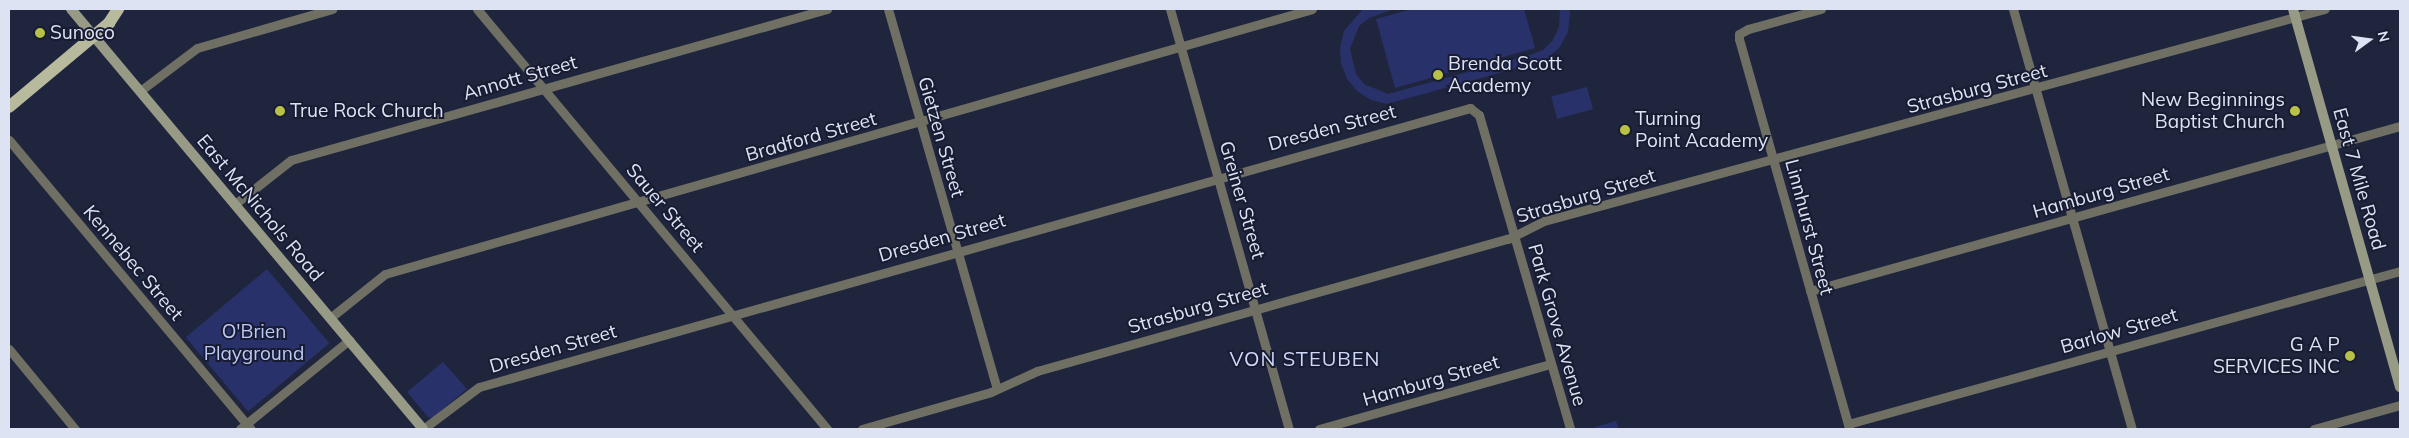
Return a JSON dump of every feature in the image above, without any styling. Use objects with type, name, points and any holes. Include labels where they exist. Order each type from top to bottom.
[{"type":"main road","points":[[9,107],[109,23],[118,9]]},
{"type":"street","name":"East McNichols Road","points":[[71,9],[423,429]]},
{"type":"street","points":[[140,92],[197,48],[332,9]]},
{"type":"street","name":"Sauer Street","points":[[477,9],[734,315],[827,429]]},
{"type":"street","name":"Annott Street","points":[[235,204],[291,160],[827,9]]},
{"type":"street","name":"Gietzen Street","points":[[888,9],[997,390]]},
{"type":"street","name":"Greiner Street","points":[[1170,9],[1289,429]]},
{"type":"street","name":"Bradford Street","points":[[330,318],[385,274],[920,123],[1312,9]]},
{"type":"street","name":"Linnhurst Street","points":[[1821,9],[1740,34],[1740,48],[1775,160],[1849,427]]},
{"type":"street","points":[[2012,9],[2132,429]]},
{"type":"street","name":"Strasburg Street","points":[[862,429],[997,390],[1037,371],[1256,308],[1508,239],[1514,234],[1544,221],[2036,90],[2295,13],[2325,9]]},
{"type":"street","name":"East 7 Mile Road","points":[[2295,13],[2400,386]]},
{"type":"street","name":"Dresden Street","points":[[423,429],[479,387],[1465,108],[1474,109],[1479,115]]},
{"type":"street","name":"Park Grove Avenue","points":[[1479,115],[1570,429]]},
{"type":"street","name":"Hamburg Street","points":[[1810,291],[2400,126]]},
{"type":"street","name":"Kennebec Street","points":[[9,140],[246,428]]},
{"type":"street","name":"Barlow Street","points":[[1849,427],[2109,351],[2400,271]]},
{"type":"street","points":[[246,428],[348,340]]},
{"type":"street","points":[[9,349],[75,429]]},
{"type":"street","name":"Hamburg Street","points":[[1319,429],[1551,364]]},
{"type":"street","points":[[2314,429],[2400,405]]},
{"type":"green space","points":[[1363,9],[1394,9],[1369,18],[1359,26],[1350,49],[1356,74],[1364,84],[1388,94],[1543,50],[1553,40],[1559,27],[1560,9],[1569,9],[1570,14],[1568,32],[1559,48],[1546,60],[1387,104],[1371,100],[1357,91],[1347,79],[1341,63],[1340,47],[1344,31]]},
{"type":"green space","points":[[1412,9],[1524,9],[1535,48],[1395,88],[1376,19]]},
{"type":"green space","points":[[1587,87],[1593,109],[1557,119],[1551,97]]},
{"type":"green space","name":"O'Brien Playground","points":[[267,269],[329,343],[248,411],[186,337]]},
{"type":"green space","points":[[443,362],[467,389],[432,418],[428,417],[407,392]]},
{"type":"green space","points":[[1616,421],[1619,429],[1595,429],[1595,427]]},
{"type":"place","name":"Sunoco","points":[[40,33]]},
{"type":"place","name":"Brenda Scott Academy","points":[[1438,75]]},
{"type":"place","name":"True Rock Church","points":[[280,111]]},
{"type":"place","name":"New Beginnings Baptist Church","points":[[2295,111]]},
{"type":"place","name":"Turning Point Academy","points":[[1625,130]]},
{"type":"place","name":"G A P SERVICES INC","points":[[2350,356]]},
{"type":"district","name":"VON STEUBEN","points":[[1305,358]]}]
